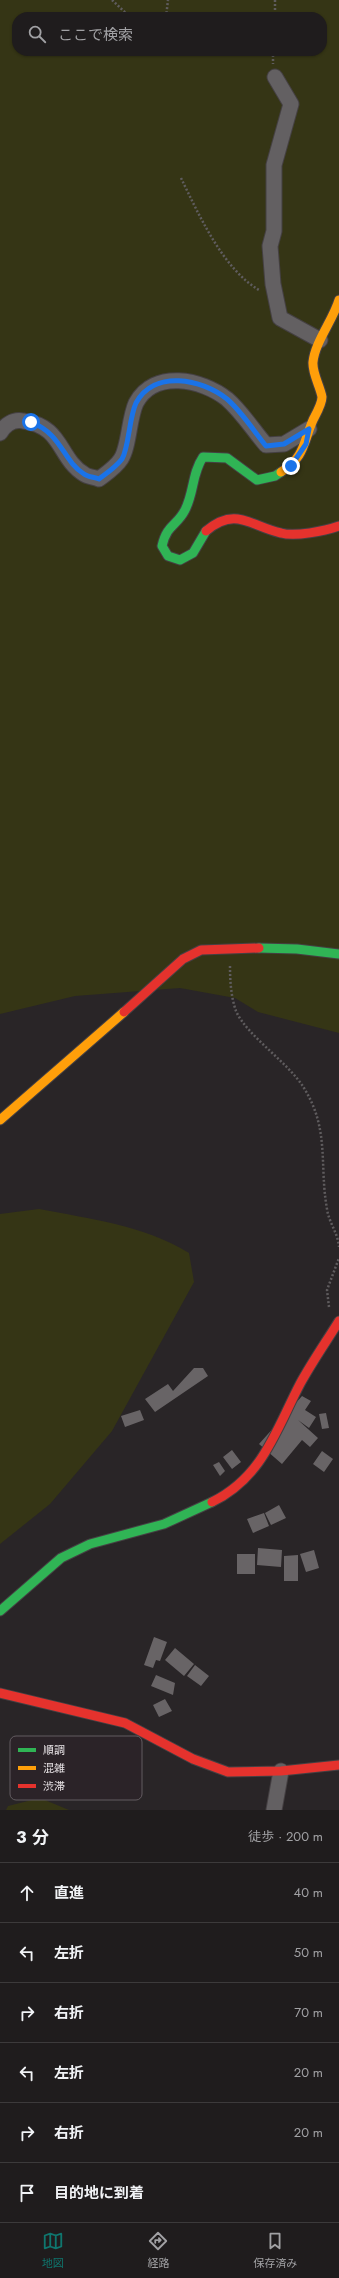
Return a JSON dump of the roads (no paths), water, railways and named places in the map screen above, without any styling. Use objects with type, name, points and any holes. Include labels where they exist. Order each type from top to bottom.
[{"type":"street","points":[[275,76],[291,104],[274,165],[274,231],[270,246],[280,318],[320,340]]},
{"type":"street","points":[[339,300],[334,316],[320,340],[313,362],[322,399],[309,429],[306,444],[291,466],[274,476],[257,480],[231,458],[216,454],[204,457],[196,467],[185,510],[165,533],[162,546],[168,556],[180,560],[194,553],[203,534],[217,522],[240,518],[282,534],[324,531],[339,526]]},
{"type":"street","points":[[0,433],[4,427],[17,420],[31,422],[43,427],[58,440],[73,463],[84,475],[99,479],[122,458],[136,404],[146,390],[160,383],[179,380],[209,389],[226,399],[240,412],[266,446],[284,444],[309,429]]},
{"type":"street","points":[[0,1120],[95,1040],[183,959],[201,950],[230,948],[297,949],[339,954]]},
{"type":"street","points":[[0,1611],[61,1558],[90,1544],[164,1524],[187,1514],[220,1498],[250,1475],[266,1454],[301,1383],[338,1322]]},
{"type":"street","points":[[0,1693],[124,1723],[193,1759],[228,1772],[281,1771],[339,1765]]},
{"type":"street","points":[[274,1810],[281,1771]]}]
